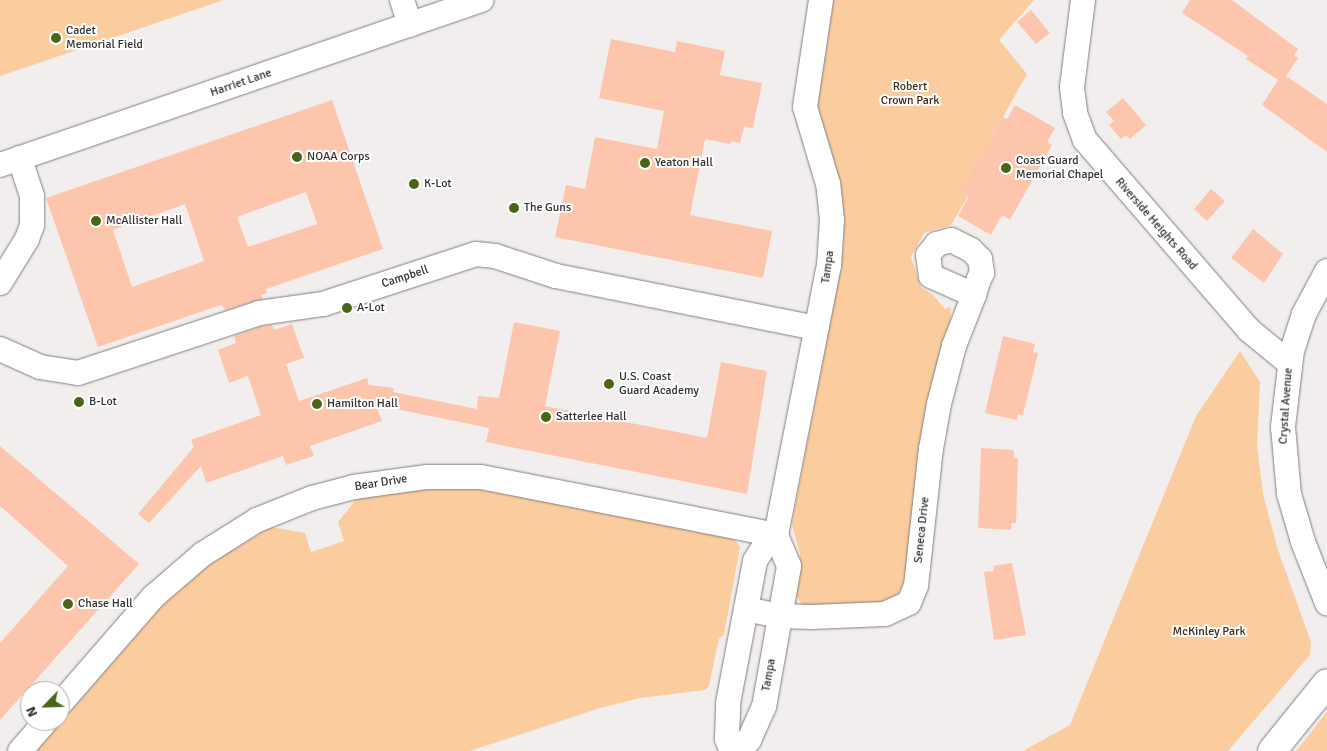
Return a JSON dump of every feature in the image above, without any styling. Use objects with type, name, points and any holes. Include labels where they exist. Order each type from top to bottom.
[{"type":"main road","points":[[1272,751],[1327,683]]},
{"type":"street","points":[[402,0],[410,25]]},
{"type":"street","name":"Harriet Lane","points":[[10,162],[481,0]]},
{"type":"street","name":"Tampa","points":[[738,751],[749,740],[764,707],[789,566],[776,534],[829,266],[832,220],[828,184],[807,123],[805,91],[821,0]]},
{"type":"street","name":"Riverside Heights Road","points":[[1083,0],[1072,87],[1075,113],[1085,140],[1249,330],[1289,363]]},
{"type":"street","points":[[0,283],[28,239],[32,225],[32,196],[10,162]]},
{"type":"street","name":"Campbell","points":[[0,349],[40,367],[78,373],[259,313],[323,304],[476,254],[495,256],[556,276],[817,328]]},
{"type":"street","name":"Crystal Avenue","points":[[1327,271],[1304,314],[1289,363],[1283,427],[1289,494],[1303,542],[1327,603]]},
{"type":"street","name":"Seneca Drive","points":[[746,609],[780,616],[885,614],[895,612],[909,603],[916,586],[931,449],[939,404],[954,346],[974,295]]},
{"type":"street","name":"Bear Drive","points":[[70,692],[153,597],[203,554],[257,520],[318,497],[354,487],[426,477],[481,477],[776,534]]},
{"type":"street","name":"Tampa","points":[[732,751],[728,739],[728,703],[755,561],[766,542],[776,534]]},
{"type":"street","points":[[20,751],[37,731]]},
{"type":"green space","name":"Cadet Memorial Field","points":[[0,0],[224,0],[0,76]]},
{"type":"green space","name":"Robert Crown Park","points":[[833,0],[1034,0],[999,40],[1027,74],[961,192],[968,196],[951,225],[924,233],[911,257],[921,287],[933,295],[945,309],[950,307],[951,315],[903,586],[895,597],[884,602],[812,606],[803,605],[796,596],[800,554],[792,524],[844,245],[841,203],[817,107],[822,53]]},
{"type":"green space","name":"McKinley Park","points":[[1240,351],[1260,382],[1257,445],[1263,494],[1278,550],[1311,642],[1310,655],[1228,751],[1023,751],[1070,725],[1196,416]]},
{"type":"green space","points":[[438,487],[482,490],[728,536],[735,540],[740,547],[724,635],[719,638],[709,686],[705,690],[640,698],[600,708],[470,751],[35,751],[52,731],[70,731],[70,711],[168,599],[204,567],[271,527],[305,533],[311,552],[344,541],[338,522],[358,497]]},
{"type":"green space","points":[[1327,712],[1327,751],[1296,751]]},
{"type":"building","points":[[1190,0],[1232,0],[1298,49],[1294,55],[1298,58],[1286,76],[1327,104],[1327,152],[1262,105],[1278,80],[1246,59],[1248,56],[1182,13]]},
{"type":"building","points":[[1031,10],[1050,33],[1036,44],[1017,22]]},
{"type":"building","name":"Yeaton Hall","points":[[611,39],[675,52],[677,41],[725,51],[720,75],[762,83],[753,128],[744,127],[740,143],[731,141],[730,144],[705,139],[690,215],[772,231],[763,278],[555,237],[566,185],[585,189],[595,137],[657,149],[664,111],[599,98]]},
{"type":"building","points":[[1123,98],[1146,125],[1130,139],[1126,135],[1121,139],[1109,125],[1114,121],[1106,112]]},
{"type":"building","name":"McAllister Hall","points":[[332,100],[383,249],[266,289],[267,293],[261,295],[263,299],[226,310],[221,305],[98,347],[46,198]],"holes":[[[306,192],[317,224],[248,247],[237,217]],[[185,204],[204,261],[132,287],[113,230]]]},
{"type":"building","name":"Coast Guard Memorial Chapel","points":[[1015,105],[1055,128],[1047,142],[1052,145],[1010,220],[1002,215],[991,235],[958,216],[969,196],[960,192],[1003,117],[1007,119]]},
{"type":"building","points":[[1211,189],[1225,201],[1207,221],[1194,209]]},
{"type":"building","points":[[1253,229],[1283,254],[1264,283],[1231,258]]},
{"type":"building","points":[[514,322],[560,331],[545,406],[707,438],[721,362],[767,371],[747,494],[486,442],[489,428],[376,405],[382,421],[310,446],[314,456],[286,465],[283,456],[206,483],[201,466],[149,523],[138,514],[194,447],[191,440],[261,415],[248,376],[229,383],[218,350],[236,343],[234,336],[262,326],[272,325],[274,330],[292,324],[304,358],[286,364],[299,401],[367,378],[369,385],[394,388],[393,392],[477,409],[478,396],[499,398]]},
{"type":"building","points":[[1003,336],[1035,344],[1033,352],[1038,353],[1023,415],[1018,414],[1017,420],[985,413]]},
{"type":"building","name":"Chase Hall","points":[[0,446],[139,564],[35,681],[20,681],[20,698],[0,720],[0,643],[68,566],[0,506]]},
{"type":"building","points":[[981,448],[1014,450],[1014,458],[1018,458],[1016,523],[1011,523],[1011,530],[978,528]]},
{"type":"building","points":[[1012,563],[1026,635],[994,640],[984,572],[994,571],[993,566]]},
{"type":"place","name":"Cadet Memorial Field","points":[[56,38]]},
{"type":"place","name":"NOAA Corps","points":[[297,157]]},
{"type":"place","name":"Yeaton Hall","points":[[645,163]]},
{"type":"place","name":"Coast Guard Memorial Chapel","points":[[1006,168]]},
{"type":"place","name":"K-Lot","points":[[414,184]]},
{"type":"place","name":"The Guns","points":[[514,208]]},
{"type":"place","name":"McAllister Hall","points":[[96,221]]},
{"type":"place","name":"A-Lot","points":[[347,308]]},
{"type":"place","name":"U.S. Coast Guard Academy","points":[[609,384]]},
{"type":"place","name":"B-Lot","points":[[79,402]]},
{"type":"place","name":"Hamilton Hall","points":[[317,404]]},
{"type":"place","name":"Satterlee Hall","points":[[546,417]]},
{"type":"place","name":"Chase Hall","points":[[68,604]]}]
